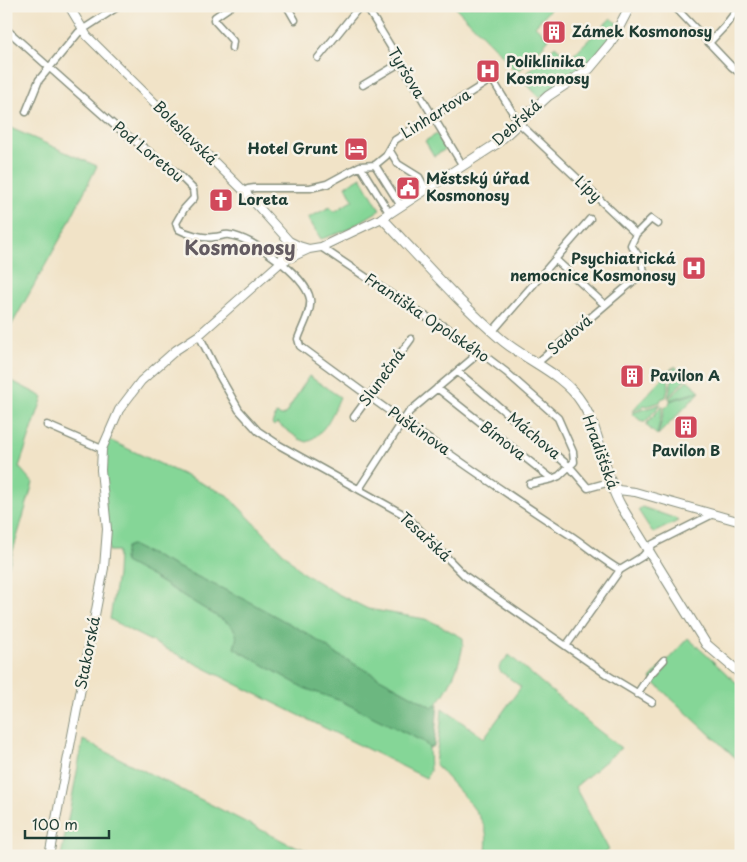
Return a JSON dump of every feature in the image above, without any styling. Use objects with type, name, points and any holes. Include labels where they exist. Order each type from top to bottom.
[{"type":"main road","name":"Debřská","points":[[386,216],[496,144],[548,96],[593,65],[613,39],[630,6]]},
{"type":"main road","name":"Hradišťská","points":[[386,216],[475,315],[492,331],[562,382],[583,404],[598,439],[610,482],[617,498],[706,644],[741,674]]},
{"type":"street","name":"Boleslavská","points":[[69,6],[82,30],[245,192],[289,241],[309,249]]},
{"type":"street","points":[[26,112],[39,80],[78,32],[119,6]]},
{"type":"street","points":[[231,6],[215,17],[214,20],[233,41],[232,48]]},
{"type":"street","points":[[287,6],[296,20]]},
{"type":"street","points":[[318,58],[360,6]]},
{"type":"street","name":"Tyršova","points":[[366,6],[463,166]]},
{"type":"street","points":[[677,7],[709,43],[741,74]]},
{"type":"street","points":[[709,43],[724,28],[736,8]]},
{"type":"street","name":"Pod Loretou","points":[[6,29],[114,125],[177,173],[193,189],[194,198],[184,209],[176,223],[178,229],[185,233],[213,238],[223,235],[241,238],[281,262]]},
{"type":"street","points":[[363,85],[400,63]]},
{"type":"street","name":"Lípy","points":[[492,79],[519,123],[636,234]]},
{"type":"street","name":"Linhartova","points":[[375,165],[390,151],[395,140],[492,79]]},
{"type":"street","points":[[390,151],[398,164],[419,177],[426,190]]},
{"type":"street","points":[[245,192],[255,188],[310,188],[326,184],[360,166],[375,165],[401,206]]},
{"type":"street","points":[[281,262],[386,216],[360,166]]},
{"type":"street","points":[[492,331],[590,219]]},
{"type":"street","points":[[636,234],[651,219],[658,224]]},
{"type":"street","name":"Sadová","points":[[536,364],[644,272],[642,261],[630,245],[636,234]]},
{"type":"street","points":[[281,262],[289,241]]},
{"type":"street","name":"Františka Opolského","points":[[321,246],[416,311],[449,329],[465,344],[506,372],[558,418],[573,452],[574,462],[570,467]]},
{"type":"street","name":"Sadová","points":[[556,260],[605,305]]},
{"type":"street","name":"Stakorská","points":[[49,856],[104,568],[107,530],[101,470],[102,449],[119,410],[141,381],[176,350],[199,335],[281,262]]},
{"type":"street","name":"Puškinova","points":[[281,262],[299,278],[307,289],[310,298],[311,306],[298,343],[403,420],[620,570]]},
{"type":"street","name":"Tesařská","points":[[199,335],[239,410],[258,431],[279,445],[390,506],[410,520],[465,576],[636,694],[652,702]]},
{"type":"street","name":"Slunečná","points":[[354,417],[411,339]]},
{"type":"street","points":[[360,489],[409,412],[472,359],[474,350]]},
{"type":"street","name":"Máchova","points":[[458,372],[570,467],[588,488],[610,482]]},
{"type":"street","name":"Bímova","points":[[437,388],[552,479]]},
{"type":"street","points":[[47,425],[102,449]]},
{"type":"street","points":[[530,484],[552,479],[570,467]]},
{"type":"street","points":[[610,482],[618,490],[635,492],[741,522]]},
{"type":"street","points":[[566,646],[620,570],[643,556],[653,544],[713,514]]},
{"type":"street","points":[[636,694],[664,660]]},
{"type":"green space","points":[[454,6],[553,6],[535,26],[549,39],[521,69],[514,70],[503,56]]},
{"type":"green space","points":[[611,18],[617,23],[607,42],[593,59],[567,76],[540,98],[523,80],[526,74],[555,46],[569,59]]},
{"type":"green space","points":[[6,126],[97,166],[64,232],[6,335]]},
{"type":"green space","points":[[437,134],[446,149],[434,156],[425,141]]},
{"type":"green space","points":[[361,177],[380,210],[345,231],[321,239],[308,218],[330,207],[334,212],[353,200],[346,186]]},
{"type":"green space","points":[[675,366],[685,376],[685,379],[668,398]]},
{"type":"green space","points":[[673,367],[668,381],[666,397],[661,399],[660,402],[647,406],[644,405],[642,408],[632,411]]},
{"type":"green space","points":[[309,376],[340,397],[324,428],[307,442],[299,439],[277,423],[274,426],[272,424],[276,414],[282,416],[286,413]]},
{"type":"green space","points":[[6,378],[43,397],[19,467],[33,483],[6,575]]},
{"type":"green space","points":[[687,380],[700,391],[670,400],[669,399]]},
{"type":"green space","points":[[700,392],[658,435],[665,407],[669,405],[670,401]]},
{"type":"green space","points":[[661,404],[645,422],[642,422],[632,413]]},
{"type":"green space","points":[[662,406],[657,435],[647,426],[647,423]]},
{"type":"green space","points":[[107,439],[227,495],[303,573],[338,594],[368,609],[425,619],[463,638],[461,655],[454,676],[443,696],[432,707],[338,655],[308,634],[244,599],[131,545],[124,558],[125,562],[228,623],[236,634],[234,648],[304,688],[341,701],[424,742],[429,748],[430,771],[426,778],[110,619],[117,575],[118,551],[109,551],[102,470]]},
{"type":"green space","points":[[642,507],[677,519],[678,521],[653,533],[638,510]]},
{"type":"green space","points":[[131,545],[244,599],[308,634],[338,655],[432,707],[438,704],[434,746],[429,748],[424,742],[341,701],[304,688],[234,648],[236,634],[228,623],[125,562],[126,547]]},
{"type":"green space","points":[[688,638],[741,687],[741,763],[650,679]]},
{"type":"green space","points":[[509,655],[621,748],[575,787],[609,850],[601,856],[486,856],[486,835],[481,820],[470,803],[435,763],[442,708],[484,738],[521,687],[500,671],[499,667]]},
{"type":"green space","points":[[83,740],[287,843],[323,856],[61,856]]},
{"type":"place","name":"Zámek Kosmonosy","points":[[554,32]]},
{"type":"place","name":"Poliklinika Kosmonosy","points":[[488,71]]},
{"type":"place","name":"Hotel Grunt","points":[[356,149]]},
{"type":"place","name":"Městský úřad Kosmonosy","points":[[408,188]]},
{"type":"place","name":"Loreta","points":[[221,200]]},
{"type":"place","name":"Psychiatrická nemocnice Kosmonosy","points":[[694,268]]},
{"type":"place","name":"Pavilon A","points":[[632,376]]},
{"type":"place","name":"Pavilon B","points":[[686,427]]},
{"type":"district","name":"Kosmonosy","points":[[240,248]]}]
